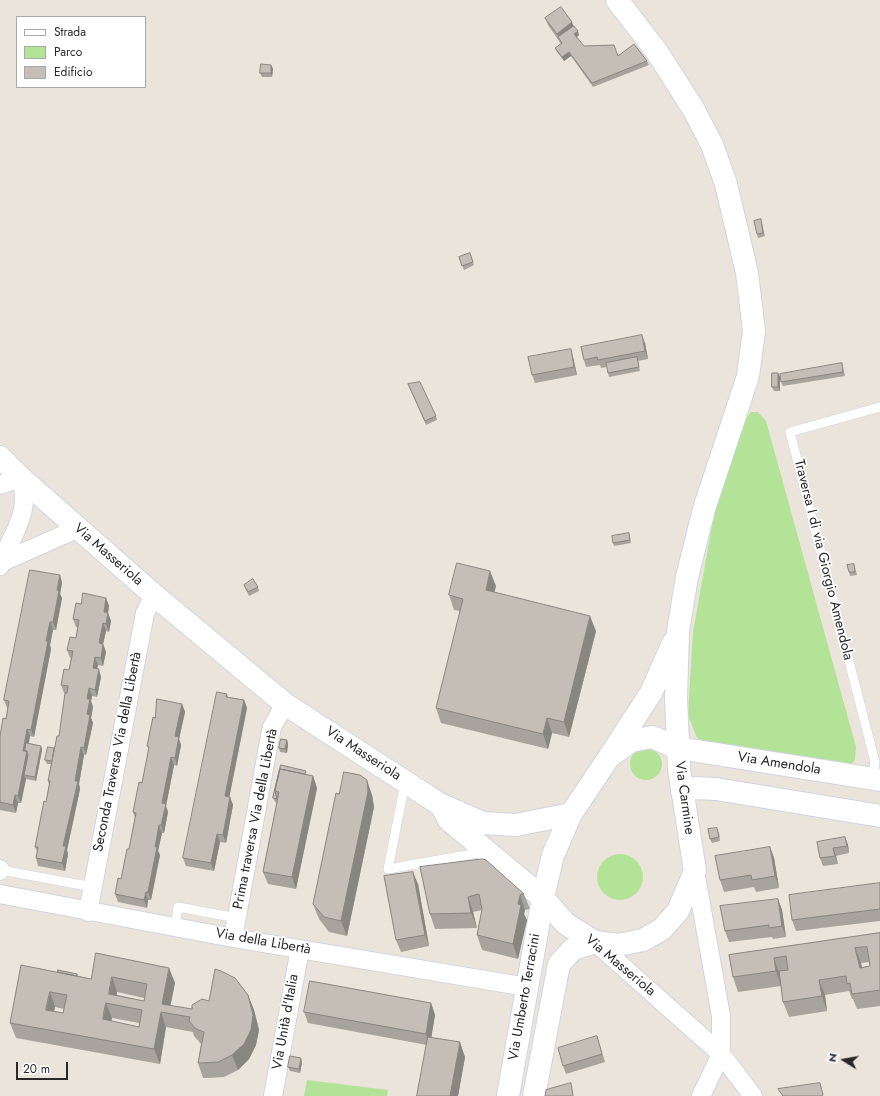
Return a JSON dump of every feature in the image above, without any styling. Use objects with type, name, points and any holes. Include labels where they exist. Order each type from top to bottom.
[{"type":"street","points":[[609,757],[652,693],[678,631],[687,577],[704,509],[748,376],[754,331],[747,273],[726,184],[712,145],[694,110],[661,59],[617,0]]},
{"type":"street","name":"Via Masseriola","points":[[0,457],[21,478],[154,595],[285,704],[441,805],[449,820],[485,852],[543,898],[566,924],[595,942],[721,1054]]},
{"type":"street","points":[[0,485],[21,478],[26,500],[22,517],[1,564]]},
{"type":"street","points":[[1,564],[79,528]]},
{"type":"street","name":"Seconda Traversa Via della Libertà","points":[[88,912],[145,613],[154,595]]},
{"type":"street","name":"Via Carmine","points":[[678,631],[676,698],[678,748],[682,791],[721,1016],[721,1054]]},
{"type":"street","name":"Prima traversa Via della Libertà","points":[[233,938],[271,731],[285,704]]},
{"type":"street","name":"Via Amendola","points":[[609,757],[632,741],[652,737],[678,748],[876,779]]},
{"type":"street","name":"Via Umberto Terracini","points":[[508,1096],[543,898],[553,855],[571,814],[609,757]]},
{"type":"street","points":[[682,791],[696,788],[716,789],[880,816]]},
{"type":"street","points":[[441,805],[483,824],[516,825],[571,814]]},
{"type":"street","points":[[595,942],[618,945],[643,940],[662,929],[678,911],[695,871]]},
{"type":"street","name":"Via della Libertà","points":[[0,894],[88,912],[233,938],[527,986]]},
{"type":"street","name":"Via Umberto Terracini","points":[[534,1096],[559,964],[573,949],[595,942]]},
{"type":"street","name":"Via Unità d'Italia","points":[[273,1096],[300,949]]},
{"type":"street","points":[[702,1096],[721,1054],[753,1096]]},
{"type":"lane","name":"Traversa I di via Giorgio Amendola","points":[[876,779],[875,762],[790,432],[880,407]]},
{"type":"lane","points":[[405,781],[388,869],[485,852]]},
{"type":"lane","points":[[0,870],[92,887]]},
{"type":"lane","points":[[175,927],[178,907],[237,918]]},
{"type":"green space","points":[[751,412],[758,412],[766,421],[856,747],[855,759],[852,764],[702,741],[697,738],[688,715],[693,632],[712,526],[724,478],[747,417]]},
{"type":"green space","points":[[646,748],[655,751],[659,755],[662,764],[659,773],[655,777],[646,780],[637,777],[633,773],[630,764],[633,755],[637,751]]},
{"type":"green space","points":[[615,854],[625,854],[633,858],[639,864],[643,872],[643,882],[639,890],[633,896],[625,900],[615,900],[607,896],[601,890],[597,882],[597,872],[601,864],[607,858]]},
{"type":"green space","points":[[307,1080],[388,1090],[387,1096],[304,1096]]},
{"type":"building","points":[[561,7],[572,22],[557,34],[545,18]]},
{"type":"building","points":[[574,26],[578,31],[574,34],[584,46],[614,45],[618,56],[634,44],[647,61],[592,83],[569,52],[562,57],[555,48],[562,43],[558,37]]},
{"type":"building","points":[[261,64],[271,65],[271,73],[260,73]]},
{"type":"building","points":[[761,219],[763,233],[757,234],[754,221]]},
{"type":"building","points":[[470,253],[473,262],[462,266],[459,257]]},
{"type":"building","points":[[642,335],[645,351],[598,360],[597,357],[584,360],[581,347]]},
{"type":"building","points":[[571,349],[574,367],[532,375],[528,357]]},
{"type":"building","points":[[637,357],[639,367],[608,373],[606,363]]},
{"type":"building","points":[[842,363],[843,372],[781,382],[780,374]]},
{"type":"building","points":[[772,373],[778,373],[778,387],[772,387]]},
{"type":"building","points":[[420,382],[436,416],[425,421],[408,384]]},
{"type":"building","points":[[629,533],[630,540],[613,543],[612,536]]},
{"type":"building","points":[[457,563],[490,571],[486,590],[590,616],[564,722],[547,718],[543,734],[436,708],[463,599],[449,595]]},
{"type":"building","points":[[854,564],[855,572],[849,572],[847,565]]},
{"type":"building","points":[[30,570],[60,575],[57,590],[59,591],[53,622],[50,622],[46,641],[48,641],[31,730],[27,729],[23,751],[27,751],[18,796],[15,795],[13,805],[0,802],[0,736],[3,718],[6,719],[9,701],[4,700]]},
{"type":"building","points":[[253,579],[258,587],[248,592],[244,585]]},
{"type":"building","points":[[83,593],[106,598],[104,612],[108,613],[106,624],[103,623],[99,643],[103,644],[101,658],[95,657],[93,668],[99,669],[95,690],[89,688],[87,699],[90,699],[87,714],[90,715],[84,748],[81,747],[75,781],[78,781],[63,846],[66,846],[62,863],[36,858],[38,847],[35,847],[44,801],[46,802],[50,781],[48,781],[57,736],[59,736],[65,693],[67,693],[68,686],[61,685],[64,669],[69,670],[73,651],[67,650],[70,637],[76,638],[79,620],[73,619],[76,603],[81,604]]},
{"type":"building","points":[[217,692],[227,694],[226,697],[244,700],[225,796],[230,797],[223,835],[217,834],[211,863],[183,858]]},
{"type":"building","points":[[157,699],[182,704],[175,736],[179,737],[175,758],[171,757],[162,803],[166,804],[161,825],[159,825],[155,847],[157,847],[148,892],[146,892],[144,900],[115,894],[118,878],[121,879],[127,849],[129,849],[136,813],[133,812],[139,782],[142,783],[149,747],[147,746],[153,717],[155,718]]},
{"type":"building","points":[[281,739],[287,740],[285,749],[279,748]]},
{"type":"building","points":[[26,743],[41,746],[35,777],[24,775],[28,755],[27,751],[25,751]]},
{"type":"building","points":[[48,747],[54,748],[52,761],[45,760]]},
{"type":"building","points":[[281,765],[306,771],[305,774],[280,769]]},
{"type":"building","points":[[280,769],[313,776],[292,877],[263,872],[279,792],[275,791]]},
{"type":"building","points":[[280,771],[275,791],[277,799],[273,798]]},
{"type":"building","points":[[344,772],[360,775],[367,780],[368,792],[341,921],[324,917],[313,904],[336,793],[339,794]]},
{"type":"building","points":[[717,828],[719,837],[710,839],[708,829]]},
{"type":"building","points":[[845,837],[847,846],[833,848],[835,856],[820,858],[817,842]]},
{"type":"building","points":[[770,847],[775,876],[752,880],[751,875],[720,880],[715,856]]},
{"type":"building","points":[[483,859],[524,894],[520,895],[518,904],[521,905],[513,944],[477,935],[482,909],[479,894],[468,897],[471,913],[430,914],[420,867]]},
{"type":"building","points":[[413,872],[425,935],[396,940],[384,876]]},
{"type":"building","points":[[880,883],[880,909],[792,920],[789,895]]},
{"type":"building","points":[[778,899],[782,926],[769,928],[769,925],[725,931],[720,906]]},
{"type":"building","points":[[880,933],[880,990],[852,994],[850,983],[847,984],[846,976],[819,980],[822,996],[783,1002],[779,971],[788,970],[786,956],[774,958],[776,971],[733,977],[729,955]],"holes":[[[867,947],[870,966],[860,968],[855,948]]]},
{"type":"building","points":[[96,953],[169,968],[162,1004],[192,1009],[192,1005],[202,999],[209,1001],[215,969],[235,978],[248,995],[253,1015],[251,1030],[244,1044],[232,1055],[218,1062],[198,1063],[204,1032],[196,1029],[189,1021],[190,1017],[161,1012],[154,1049],[10,1023],[21,965],[91,979]],"holes":[[[112,977],[147,984],[144,1001],[109,994]],[[50,992],[67,995],[63,1013],[46,1010]],[[106,1003],[142,1010],[139,1027],[103,1019]]]},
{"type":"building","points":[[58,970],[77,974],[77,976],[58,972]]},
{"type":"building","points":[[310,981],[431,1003],[426,1034],[304,1012]]},
{"type":"building","points":[[597,1036],[602,1054],[563,1066],[558,1048]]},
{"type":"building","points":[[428,1037],[460,1042],[450,1096],[417,1096]]},
{"type":"building","points":[[290,1056],[301,1058],[299,1069],[288,1067]]},
{"type":"building","points":[[571,1083],[573,1096],[545,1096],[546,1090]]},
{"type":"building","points":[[820,1083],[822,1096],[783,1096],[778,1089]]}]
